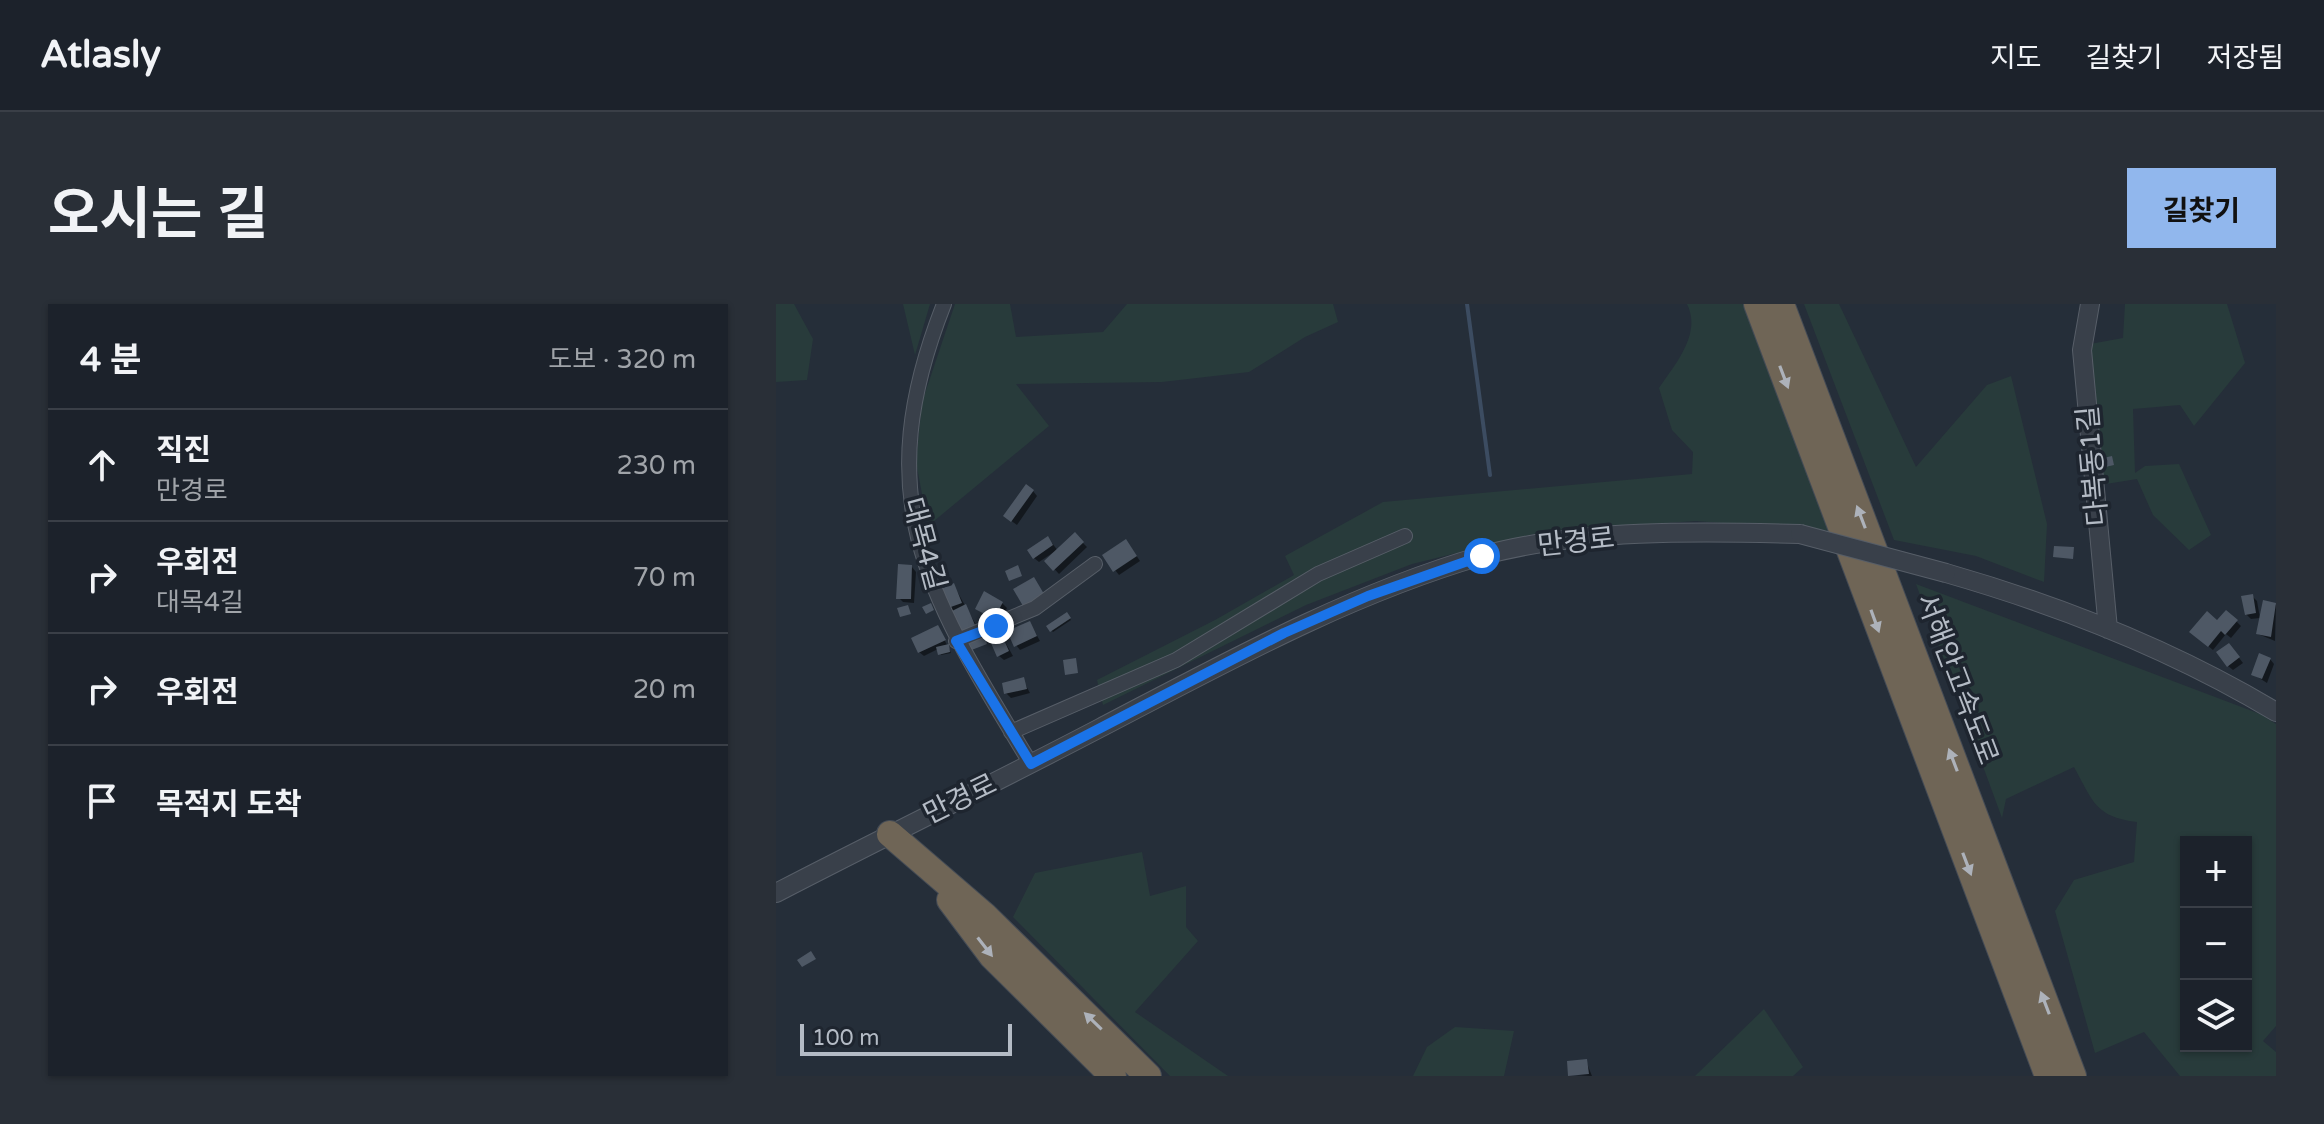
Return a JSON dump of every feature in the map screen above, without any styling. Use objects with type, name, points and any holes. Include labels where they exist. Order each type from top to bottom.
[{"type":"highway","name":"서해안고속도로","points":[[1757,304],[2048,1076]]},
{"type":"highway","name":"서해안고속도로","points":[[1781,304],[2073,1076]]},
{"type":"highway","points":[[890,834],[984,915],[1148,1076]]},
{"type":"highway","points":[[921,862],[992,956],[1113,1076]]},
{"type":"street","name":"대목4길","points":[[944,304],[928,343],[911,410],[906,464],[911,511],[929,577],[956,641],[1031,764]]},
{"type":"street","name":"다복동1길","points":[[2090,304],[2082,350],[2108,629]]},
{"type":"street","name":"만경로","points":[[776,893],[1284,633],[1368,596],[1482,556],[1534,545],[1685,531],[1800,534],[2012,592],[2108,629],[2240,690],[2276,712]]},
{"type":"street","points":[[1011,732],[1176,660],[1318,574],[1405,536]]},
{"type":"street","points":[[956,641],[1035,608],[1095,564]]},
{"type":"shaded area","points":[[776,304],[794,304],[813,339],[807,380],[776,382]]},
{"type":"shaded area","points":[[903,304],[930,304],[915,355]]},
{"type":"shaded area","points":[[955,304],[1010,304],[1016,337],[1103,332],[1127,304],[1333,304],[1338,322],[1305,337],[1249,372],[1162,382],[1016,384],[1049,426],[928,526],[916,462],[922,402]]},
{"type":"shaded area","points":[[1687,304],[1746,304],[1832,531],[1696,521],[1546,531],[1412,564],[1306,605],[1103,705],[1097,680],[1215,620],[1294,575],[1285,556],[1383,502],[1692,474],[1693,452],[1672,430],[1659,388],[1679,359],[1689,337],[1691,315]]},
{"type":"shaded area","points":[[1804,304],[1839,304],[1916,467],[1987,385],[2011,376],[2047,524],[2044,582],[1976,556],[1894,540]]},
{"type":"shaded area","points":[[2125,304],[2227,304],[2245,363],[2194,426],[2180,405],[2133,409],[2135,473],[2145,466],[2179,464],[2211,535],[2189,550],[2153,515],[2137,479],[2106,484],[2100,471],[2090,344],[2123,338]]},
{"type":"shaded area","points":[[1916,584],[2260,714],[2276,724],[2276,1026],[2263,1041],[2276,1052],[2276,1076],[2180,1076],[2144,1032],[2095,1053],[2055,911],[2074,880],[2134,862],[2137,822],[2112,816],[2097,805],[2074,767],[2006,799],[2002,818]]},
{"type":"shaded area","points":[[1142,852],[1150,896],[1186,886],[1186,927],[1198,941],[1135,1012],[1228,1076],[1170,1076],[1013,917],[1035,873]]},
{"type":"shaded area","points":[[1764,1009],[1803,1067],[1793,1076],[1695,1076]]},
{"type":"shaded area","points":[[1455,1027],[1514,1031],[1504,1076],[1413,1076],[1427,1047]]},
{"type":"building","points":[[2112,456],[2114,465],[2101,468],[2099,459]]},
{"type":"building","points":[[1026,484],[1034,490],[1011,522],[1003,516]]},
{"type":"building","points":[[1075,532],[1084,542],[1053,571],[1044,561]]},
{"type":"building","points":[[1048,536],[1053,545],[1033,559],[1027,550]]},
{"type":"building","points":[[1126,539],[1137,556],[1113,572],[1102,555]]},
{"type":"building","points":[[2054,546],[2074,547],[2073,559],[2053,557]]},
{"type":"building","points":[[898,564],[912,565],[911,599],[896,599]]},
{"type":"building","points":[[1018,565],[1022,576],[1009,581],[1005,571]]},
{"type":"building","points":[[1034,577],[1044,594],[1023,606],[1013,589]]},
{"type":"building","points":[[954,583],[962,603],[948,608],[941,589]]},
{"type":"building","points":[[984,591],[1003,602],[994,619],[975,609]]},
{"type":"building","points":[[2253,594],[2256,613],[2245,615],[2241,596]]},
{"type":"building","points":[[2263,600],[2276,603],[2271,637],[2256,634]]},
{"type":"building","points":[[931,603],[934,610],[926,614],[922,607]]},
{"type":"building","points":[[966,604],[975,625],[959,633],[950,612]]},
{"type":"building","points":[[908,605],[911,614],[900,617],[897,608]]},
{"type":"building","points":[[2226,610],[2238,620],[2225,635],[2221,631],[2208,647],[2189,632],[2207,611],[2217,620]]},
{"type":"building","points":[[1067,612],[1071,618],[1050,632],[1046,626]]},
{"type":"building","points":[[1030,621],[1037,636],[1014,647],[1007,631]]},
{"type":"building","points":[[938,625],[946,640],[918,653],[911,638]]},
{"type":"building","points":[[1000,631],[1009,651],[997,657],[988,636]]},
{"type":"building","points":[[984,636],[987,644],[969,651],[966,644]]},
{"type":"building","points":[[2229,643],[2240,657],[2227,667],[2216,652]]},
{"type":"building","points":[[949,644],[950,652],[938,655],[936,647]]},
{"type":"building","points":[[2259,653],[2271,658],[2262,679],[2251,675]]},
{"type":"building","points":[[1076,658],[1078,673],[1065,675],[1063,660]]},
{"type":"building","points":[[1024,677],[1027,689],[1004,694],[1002,683]]},
{"type":"building","points":[[811,951],[816,959],[802,967],[797,960]]},
{"type":"building","points":[[1587,1059],[1589,1074],[1568,1076],[1567,1061]]},
{"type":"waterway","points":[[1467,304],[1490,475]]},
{"type":"route","points":[[996,626],[956,641],[1031,764],[1284,633],[1368,596],[1482,556]]}]
